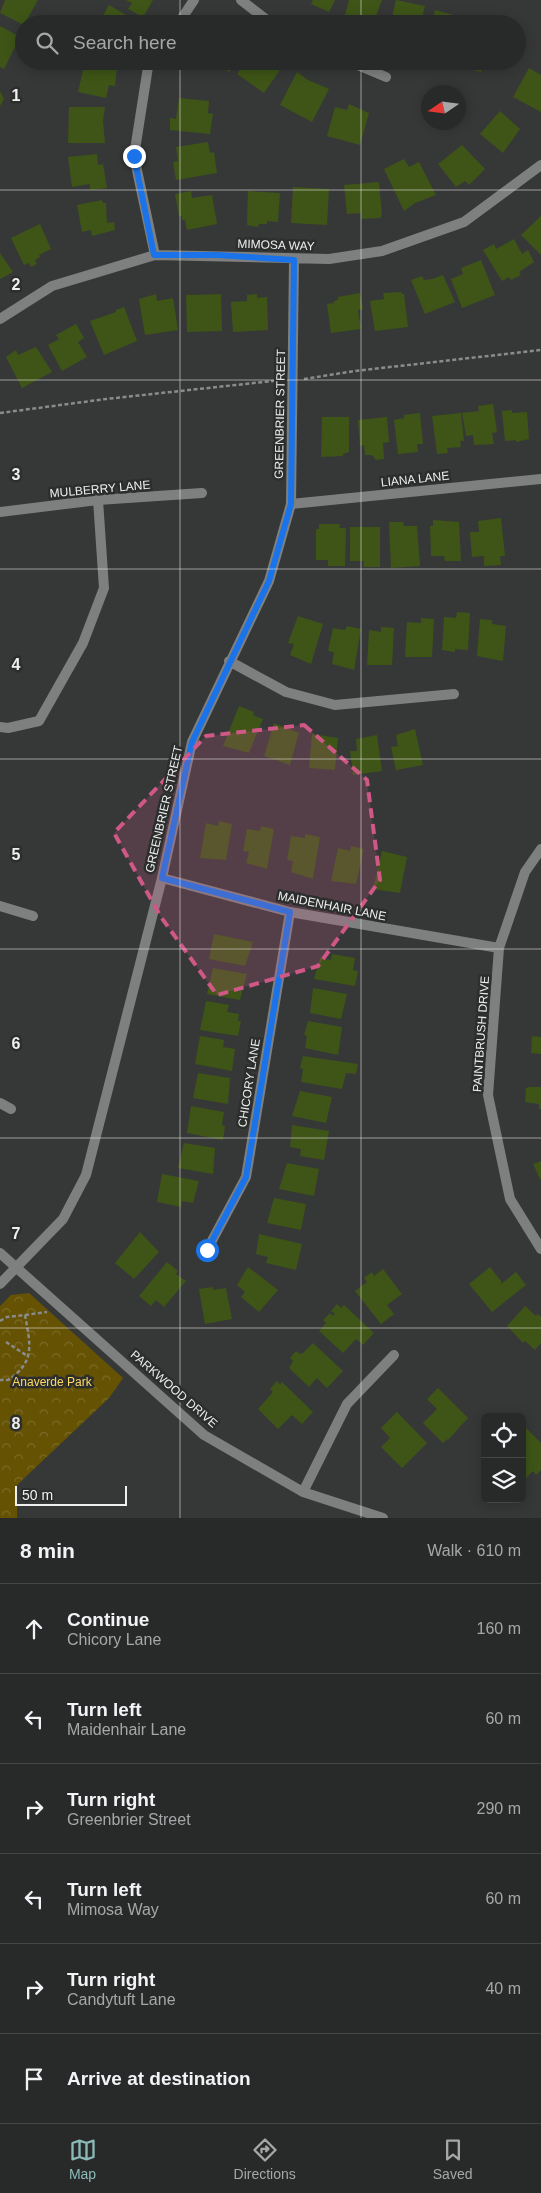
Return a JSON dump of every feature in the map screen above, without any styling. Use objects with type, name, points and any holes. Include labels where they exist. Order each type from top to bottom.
[{"type":"street","points":[[184,15],[194,0]]},
{"type":"street","points":[[241,0],[260,15]]},
{"type":"street","points":[[148,70],[134,156],[154,255]]},
{"type":"street","points":[[369,70],[386,77]]},
{"type":"street","name":"MIMOSA WAY","points":[[0,319],[52,286],[154,255],[217,255],[294,260],[329,259],[382,251],[464,222],[541,165]]},
{"type":"street","name":"GREENBRIER STREET","points":[[0,1284],[63,1219],[86,1176],[162,878],[192,742],[269,581],[291,504],[294,260]]},
{"type":"street","name":"LIANA LANE","points":[[291,504],[541,479]]},
{"type":"street","name":"MULBERRY LANE","points":[[0,512],[98,500],[202,492]]},
{"type":"street","points":[[0,726],[8,728],[39,721],[83,643],[104,588],[98,500]]},
{"type":"street","points":[[230,661],[286,692],[335,705],[454,694]]},
{"type":"street","name":"PAINTBRUSH DRIVE","points":[[541,849],[524,872],[499,948],[488,1095],[510,1199],[541,1249]]},
{"type":"street","name":"MAIDENHAIR LANE","points":[[162,878],[290,912],[499,948]]},
{"type":"street","points":[[0,906],[34,916]]},
{"type":"street","name":"CHICORY LANE","points":[[207,1250],[246,1177],[290,912]]},
{"type":"street","points":[[0,1103],[11,1109]]},
{"type":"street","name":"PARKWOOD DRIVE","points":[[0,1253],[18,1267],[204,1435],[303,1492],[383,1518]]},
{"type":"street","points":[[303,1492],[347,1404],[394,1355]]},
{"type":"path","points":[[0,413],[541,350]]},
{"type":"path","points":[[0,1321],[7,1317],[25,1314],[46,1314],[57,1302]]},
{"type":"path","points":[[0,1380],[8,1380],[15,1375],[29,1357],[30,1339],[25,1314]]},
{"type":"path","points":[[6,1342],[29,1357]]},
{"type":"highlighted area","points":[[304,725],[367,780],[380,880],[318,966],[217,995],[161,917],[114,833],[206,736]]},
{"type":"green space","name":"Anaverde Park","points":[[29,1293],[123,1378],[109,1398],[17,1485],[17,1518],[0,1518],[0,1306],[11,1295]]},
{"type":"building","points":[[5,0],[38,0],[30,15],[15,15],[15,20],[0,13]]},
{"type":"building","points":[[126,0],[153,0],[144,15],[139,15],[128,9],[132,3]]},
{"type":"building","points":[[313,0],[335,0],[329,12],[311,4]]},
{"type":"building","points":[[349,0],[382,0],[376,15],[345,15]]},
{"type":"building","points":[[396,0],[425,6],[422,15],[392,15]]},
{"type":"building","points":[[109,5],[126,15],[103,15]]},
{"type":"building","points":[[435,10],[454,15],[434,15]]},
{"type":"building","points":[[0,26],[15,34],[15,47],[4,69],[0,67]]},
{"type":"building","points":[[529,68],[541,75],[541,112],[513,97]]},
{"type":"building","points":[[83,70],[117,70],[115,86],[109,85],[106,98],[78,92]]},
{"type":"building","points":[[240,70],[280,70],[264,93],[237,74]]},
{"type":"building","points":[[297,72],[308,80],[329,89],[312,122],[280,105]]},
{"type":"building","points":[[0,91],[4,99],[0,106]]},
{"type":"building","points":[[179,98],[209,101],[208,113],[213,114],[210,134],[170,130],[170,118],[176,119]]},
{"type":"building","points":[[349,104],[369,113],[360,145],[327,136],[335,107],[347,110]]},
{"type":"building","points":[[69,107],[105,107],[103,121],[105,143],[68,143]]},
{"type":"building","points":[[500,111],[520,129],[503,153],[480,134]]},
{"type":"building","points":[[208,142],[210,153],[214,152],[217,173],[176,180],[173,162],[178,161],[176,147]]},
{"type":"building","points":[[462,145],[485,169],[469,185],[465,181],[456,187],[438,164]]},
{"type":"building","points":[[97,154],[98,165],[103,164],[107,188],[90,190],[90,184],[72,187],[68,157]]},
{"type":"building","points":[[404,159],[409,167],[419,162],[436,195],[415,203],[404,211],[384,169]]},
{"type":"building","points":[[379,182],[382,215],[380,218],[361,219],[361,213],[347,214],[344,185]]},
{"type":"building","points":[[293,187],[329,189],[327,225],[291,223]]},
{"type":"building","points":[[191,191],[192,198],[212,195],[217,224],[187,230],[185,220],[182,220],[182,216],[179,216],[175,194]]},
{"type":"building","points":[[248,191],[280,193],[278,222],[267,221],[267,224],[259,224],[258,227],[247,225]]},
{"type":"building","points":[[102,200],[103,203],[106,203],[107,223],[114,222],[115,230],[92,236],[91,230],[82,232],[77,205]]},
{"type":"building","points":[[541,216],[541,255],[521,235]]},
{"type":"building","points":[[40,224],[51,249],[39,255],[40,257],[35,260],[37,264],[31,267],[29,263],[24,265],[11,238]]},
{"type":"building","points":[[514,239],[522,254],[528,250],[534,262],[519,272],[521,275],[511,280],[509,277],[502,281],[483,250],[494,244],[496,249]]},
{"type":"building","points":[[0,253],[13,272],[0,279]]},
{"type":"building","points":[[481,260],[495,295],[462,308],[451,279],[463,274],[461,268]]},
{"type":"building","points":[[443,275],[455,302],[425,314],[411,280],[422,276],[424,280],[432,279]]},
{"type":"building","points":[[401,292],[404,294],[408,327],[375,331],[370,301],[384,299],[383,293]]},
{"type":"building","points":[[360,293],[363,309],[358,310],[361,329],[331,333],[327,304],[334,303],[334,301],[338,300],[338,297]]},
{"type":"building","points":[[156,294],[157,301],[173,298],[178,330],[145,335],[139,299]]},
{"type":"building","points":[[221,294],[222,331],[187,332],[186,295]]},
{"type":"building","points":[[257,294],[257,298],[267,297],[268,330],[233,332],[231,302],[247,301],[247,295]]},
{"type":"building","points":[[124,307],[137,341],[104,355],[90,321],[116,312],[116,310]]},
{"type":"building","points":[[76,324],[84,338],[78,342],[87,357],[62,371],[48,345],[59,339],[56,335]]},
{"type":"building","points":[[36,347],[52,372],[22,388],[6,357],[16,350],[18,355]]},
{"type":"building","points":[[493,404],[497,432],[492,433],[494,444],[474,445],[473,435],[466,436],[462,413],[479,411],[478,406]]},
{"type":"building","points":[[512,410],[512,413],[527,412],[529,439],[516,442],[516,440],[505,441],[502,411]]},
{"type":"building","points":[[420,413],[423,444],[417,444],[418,452],[398,454],[394,420],[404,418],[404,415]]},
{"type":"building","points":[[461,413],[464,441],[460,441],[461,447],[447,448],[448,453],[437,454],[432,416]]},
{"type":"building","points":[[322,417],[349,417],[349,452],[343,454],[343,456],[321,457]]},
{"type":"building","points":[[387,417],[389,442],[383,443],[384,459],[376,460],[372,455],[365,455],[364,445],[360,446],[358,420]]},
{"type":"building","points":[[501,518],[505,556],[500,556],[501,565],[484,566],[484,556],[472,557],[470,532],[479,532],[478,521]]},
{"type":"building","points":[[433,520],[459,522],[461,561],[445,561],[444,556],[431,556],[430,526],[433,526]]},
{"type":"building","points":[[389,522],[403,522],[404,526],[417,526],[420,566],[391,568]]},
{"type":"building","points":[[319,524],[340,524],[339,528],[346,528],[345,566],[328,566],[328,560],[316,560],[316,529],[319,529]]},
{"type":"building","points":[[350,527],[380,527],[380,567],[363,567],[364,561],[350,561]]},
{"type":"building","points":[[457,612],[470,613],[468,650],[455,649],[455,652],[442,650],[444,617],[456,618]]},
{"type":"building","points":[[298,616],[323,624],[311,664],[290,655],[294,644],[288,643]]},
{"type":"building","points":[[421,618],[434,619],[432,657],[405,657],[407,622],[421,623]]},
{"type":"building","points":[[480,619],[492,620],[492,624],[506,626],[503,661],[477,656]]},
{"type":"building","points":[[347,626],[361,629],[354,670],[332,664],[334,652],[328,651],[333,628],[345,630]]},
{"type":"building","points":[[381,627],[394,628],[392,665],[367,665],[369,630],[381,632]]},
{"type":"building","points":[[239,706],[254,712],[253,715],[263,719],[249,753],[223,746]]},
{"type":"building","points":[[274,723],[299,733],[290,765],[264,756]]},
{"type":"building","points":[[415,729],[423,765],[396,770],[391,747],[398,746],[396,735]]},
{"type":"building","points":[[312,734],[338,738],[335,770],[309,768]]},
{"type":"building","points":[[377,735],[382,771],[353,775],[350,751],[357,751],[356,739]]},
{"type":"building","points":[[219,821],[232,824],[226,860],[200,858],[206,823],[218,826]]},
{"type":"building","points":[[261,826],[274,829],[267,869],[246,863],[249,852],[243,851],[247,829],[260,831]]},
{"type":"building","points":[[305,834],[320,837],[313,879],[291,872],[293,861],[287,860],[291,836],[305,838]]},
{"type":"building","points":[[351,846],[364,849],[356,884],[331,881],[338,848],[350,851]]},
{"type":"building","points":[[382,851],[407,857],[400,893],[373,889]]},
{"type":"building","points":[[214,934],[253,942],[245,966],[209,959]]},
{"type":"building","points":[[332,954],[355,958],[353,970],[358,971],[355,986],[314,979],[320,958],[331,960]]},
{"type":"building","points":[[213,968],[247,974],[240,1000],[207,994]]},
{"type":"building","points":[[313,988],[347,994],[341,1019],[310,1013]]},
{"type":"building","points":[[206,1001],[229,1005],[227,1012],[239,1014],[238,1021],[241,1021],[238,1036],[200,1030]]},
{"type":"building","points":[[308,1021],[342,1027],[338,1055],[305,1048],[307,1036],[304,1035]]},
{"type":"building","points":[[200,1036],[224,1040],[223,1047],[235,1049],[232,1071],[195,1064]]},
{"type":"building","points":[[532,1036],[541,1037],[541,1054],[531,1053]]},
{"type":"building","points":[[303,1056],[358,1064],[356,1074],[346,1073],[342,1089],[301,1082],[303,1069],[300,1068]]},
{"type":"building","points":[[198,1073],[230,1078],[228,1104],[193,1098]]},
{"type":"building","points":[[541,1087],[541,1109],[539,1109],[539,1104],[525,1102],[526,1088]]},
{"type":"building","points":[[300,1091],[332,1097],[326,1123],[292,1116]]},
{"type":"building","points":[[191,1106],[224,1112],[222,1125],[225,1126],[223,1140],[187,1133]]},
{"type":"building","points":[[292,1125],[329,1131],[324,1160],[300,1156],[301,1149],[290,1147]]},
{"type":"building","points":[[184,1143],[215,1148],[213,1174],[178,1168]]},
{"type":"building","points":[[541,1161],[541,1181],[533,1164]]},
{"type":"building","points":[[287,1163],[319,1169],[314,1196],[279,1189]]},
{"type":"building","points":[[162,1174],[199,1181],[193,1203],[182,1201],[181,1207],[157,1202]]},
{"type":"building","points":[[274,1198],[306,1204],[301,1230],[267,1223]]},
{"type":"building","points":[[140,1232],[159,1252],[134,1279],[115,1263]]},
{"type":"building","points":[[259,1234],[302,1244],[296,1270],[266,1263],[268,1257],[256,1254]]},
{"type":"building","points":[[167,1262],[178,1271],[176,1274],[186,1281],[164,1307],[156,1300],[151,1306],[139,1296]]},
{"type":"building","points":[[248,1267],[278,1290],[259,1312],[241,1297],[245,1292],[237,1285]]},
{"type":"building","points":[[490,1267],[501,1281],[501,1284],[516,1272],[526,1285],[492,1312],[469,1284]]},
{"type":"building","points":[[383,1269],[402,1294],[387,1305],[394,1314],[381,1324],[355,1291],[367,1282],[364,1278],[372,1272],[374,1276]]},
{"type":"building","points":[[213,1287],[213,1290],[226,1288],[232,1319],[205,1324],[199,1289]]},
{"type":"building","points":[[337,1304],[341,1308],[344,1305],[374,1333],[363,1345],[356,1339],[343,1353],[319,1331],[326,1323],[323,1320],[330,1313],[333,1316],[335,1314],[331,1311]]},
{"type":"building","points":[[525,1306],[536,1316],[538,1314],[541,1317],[541,1343],[535,1350],[525,1341],[523,1343],[507,1326]]},
{"type":"building","points":[[313,1343],[343,1371],[327,1388],[317,1378],[309,1387],[289,1368],[293,1361],[290,1358],[296,1351],[300,1354],[303,1353]]},
{"type":"building","points":[[277,1381],[280,1385],[282,1382],[313,1412],[302,1424],[292,1415],[278,1429],[258,1409],[273,1392],[270,1389]]},
{"type":"building","points":[[438,1388],[468,1418],[443,1443],[423,1423],[437,1409],[427,1399]]},
{"type":"building","points":[[397,1412],[427,1443],[402,1468],[381,1447],[390,1438],[381,1428]]},
{"type":"building","points":[[526,1428],[541,1443],[541,1470],[536,1475],[533,1471],[526,1478]]},
{"type":"route","points":[[134,156],[154,255],[217,255],[294,260],[291,504],[269,581],[192,742],[162,878],[290,912],[246,1177],[207,1250]]}]
